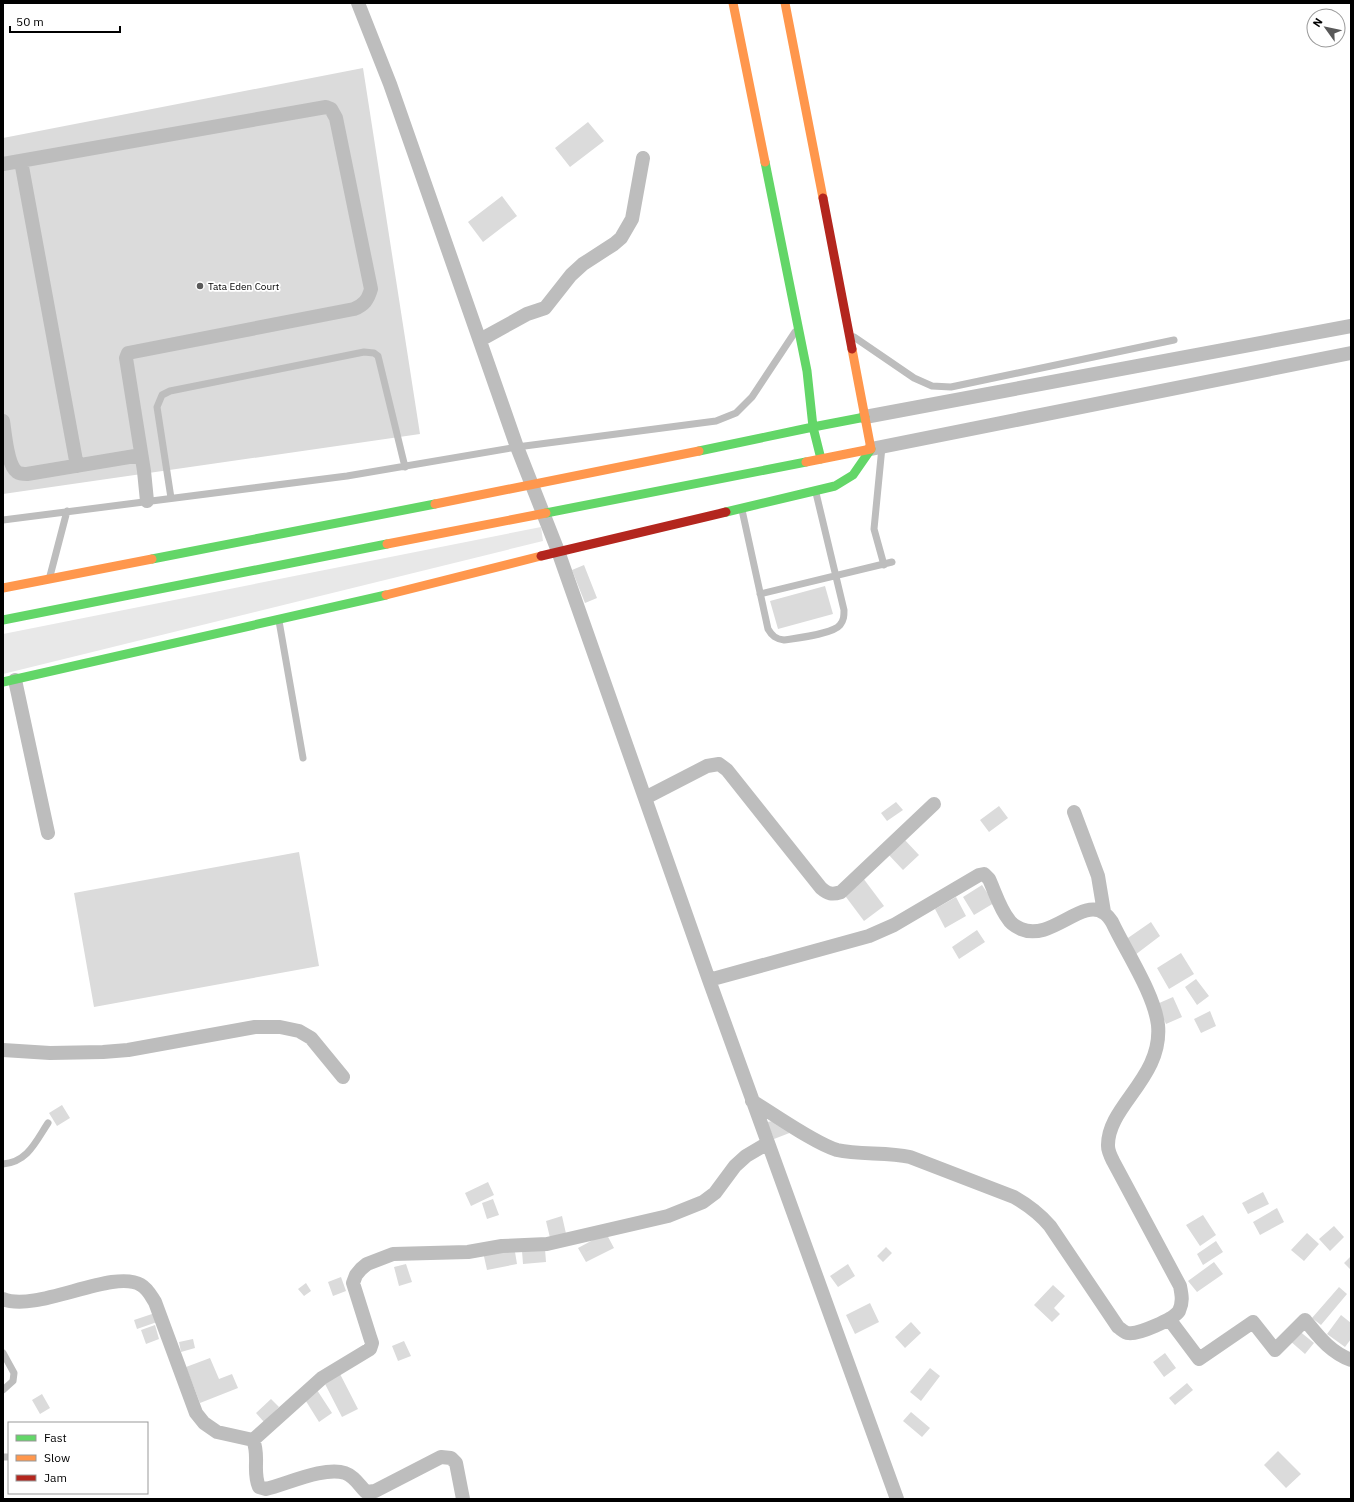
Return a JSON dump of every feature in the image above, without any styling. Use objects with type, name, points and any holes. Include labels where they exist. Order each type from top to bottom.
[{"type":"street","points":[[358,3],[390,84],[517,447],[558,551],[646,798],[708,980],[897,1499]]},
{"type":"street","points":[[734,3],[807,371],[813,427],[821,459]]},
{"type":"street","points":[[785,3],[865,417],[876,448]]},
{"type":"street","points":[[3,164],[326,108],[331,109],[336,118],[371,289],[368,299],[362,306],[354,309],[130,352],[126,358],[147,501]]},
{"type":"street","points":[[480,340],[527,314],[545,308],[571,274],[621,238],[632,219],[643,158]]},
{"type":"street","points":[[21,161],[78,466]]},
{"type":"street","points":[[3,588],[478,496],[532,483],[813,427],[1351,326]]},
{"type":"street","points":[[3,620],[1351,353]]},
{"type":"street","points":[[3,421],[10,460],[18,473],[27,474],[141,455]]},
{"type":"street","points":[[48,833],[9,681],[403,591],[558,551],[845,483],[857,472],[876,448]]},
{"type":"street","points":[[646,798],[707,766],[719,764],[727,770],[821,888],[826,893],[834,895],[841,892],[934,804]]},
{"type":"street","points":[[752,1101],[813,1138],[837,1150],[893,1154],[910,1157],[1014,1196],[1040,1214],[1050,1226],[1118,1327],[1127,1333],[1136,1333],[1169,1319],[1178,1312],[1183,1301],[1180,1286],[1113,1161],[1108,1147],[1111,1130],[1119,1114],[1144,1078],[1152,1062],[1158,1044],[1158,1025],[1153,1003],[1112,922],[1104,912],[1098,876],[1074,812]]},
{"type":"street","points":[[708,980],[869,936],[894,925],[979,875],[984,874],[989,879],[1009,921],[1028,932],[1040,932],[1085,910],[1104,912]]},
{"type":"street","points":[[3,1050],[50,1053],[128,1050],[255,1027],[280,1027],[299,1031],[311,1038],[343,1076]]},
{"type":"street","points":[[253,1440],[322,1378],[370,1349],[372,1343],[353,1283],[356,1275],[367,1264],[393,1254],[468,1252],[502,1246],[547,1244],[668,1216],[689,1209],[709,1198],[715,1193],[735,1166],[746,1156],[768,1144]]},
{"type":"street","points":[[3,1299],[12,1302],[27,1302],[127,1281],[141,1285],[149,1292],[155,1302],[196,1413],[204,1423],[217,1432],[253,1440]]},
{"type":"street","points":[[1169,1319],[1199,1359],[1253,1322],[1275,1350],[1305,1320],[1326,1345],[1336,1354],[1351,1360]]},
{"type":"street","points":[[253,1440],[257,1449],[255,1478],[259,1487],[266,1489],[322,1473],[337,1471],[346,1473],[366,1492],[375,1491],[441,1457],[451,1458],[456,1463],[463,1499]]},
{"type":"lane","points":[[3,520],[347,476],[517,447],[716,421],[736,413],[752,397],[798,328]]},
{"type":"lane","points":[[850,335],[914,378],[932,386],[951,387],[1174,340]]},
{"type":"lane","points":[[171,498],[157,407],[162,395],[170,391],[364,352],[374,353],[378,356],[405,466]]},
{"type":"lane","points":[[876,448],[874,529],[884,564]]},
{"type":"lane","points":[[742,508],[768,629],[777,639],[784,640],[831,631],[839,627],[844,619],[837,577],[815,491]]},
{"type":"lane","points":[[50,578],[67,511]]},
{"type":"lane","points":[[760,594],[837,577],[892,562]]},
{"type":"lane","points":[[279,619],[303,758]]},
{"type":"lane","points":[[3,1164],[14,1163],[22,1159],[28,1153],[48,1123]]},
{"type":"lane","points":[[3,1353],[14,1373],[13,1381],[3,1390]]},
{"type":"shaded area","points":[[541,527],[543,541],[3,674],[3,634]]},
{"type":"building","name":"Tata Eden Court","points":[[363,68],[420,434],[3,494],[3,138]]},
{"type":"building","points":[[588,122],[604,141],[570,167],[555,148]]},
{"type":"building","points":[[502,196],[517,216],[483,242],[468,222]]},
{"type":"building","points":[[584,565],[597,598],[585,603],[572,570]]},
{"type":"building","points":[[825,586],[833,614],[778,629],[770,601]]},
{"type":"building","points":[[896,802],[903,810],[887,821],[881,813]]},
{"type":"building","points":[[999,806],[1008,818],[989,832],[980,820]]},
{"type":"building","points":[[903,838],[919,855],[903,870],[887,853]]},
{"type":"building","points":[[299,852],[319,966],[94,1007],[74,893]]},
{"type":"building","points":[[863,878],[884,906],[864,921],[843,893]]},
{"type":"building","points":[[982,885],[994,903],[974,915],[963,897]]},
{"type":"building","points":[[956,897],[966,916],[945,928],[935,909]]},
{"type":"building","points":[[1151,922],[1160,936],[1135,955],[1125,940]]},
{"type":"building","points":[[977,930],[985,942],[959,959],[952,947]]},
{"type":"building","points":[[1181,953],[1194,974],[1169,989],[1157,968]]},
{"type":"building","points":[[1196,979],[1209,996],[1197,1005],[1185,987]]},
{"type":"building","points":[[1173,997],[1182,1017],[1166,1024],[1157,1004]]},
{"type":"building","points":[[1210,1011],[1216,1026],[1201,1033],[1194,1019]]},
{"type":"building","points":[[62,1105],[70,1118],[57,1126],[49,1113]]},
{"type":"building","points":[[779,1120],[792,1132],[774,1139],[767,1122]]},
{"type":"building","points":[[488,1182],[494,1195],[471,1206],[465,1193]]},
{"type":"building","points":[[1263,1192],[1269,1204],[1248,1214],[1242,1203]]},
{"type":"building","points":[[493,1199],[499,1215],[487,1219],[482,1203]]},
{"type":"building","points":[[1277,1208],[1284,1222],[1260,1235],[1253,1222]]},
{"type":"building","points":[[1203,1215],[1216,1235],[1200,1246],[1186,1225]]},
{"type":"building","points":[[562,1216],[567,1238],[551,1242],[546,1221]]},
{"type":"building","points":[[1334,1226],[1344,1237],[1330,1251],[1319,1239]]},
{"type":"building","points":[[606,1233],[614,1248],[586,1262],[578,1248]]},
{"type":"building","points":[[1307,1233],[1319,1244],[1304,1261],[1291,1250]]},
{"type":"building","points":[[1216,1241],[1223,1252],[1203,1265],[1197,1254]]},
{"type":"building","points":[[514,1246],[517,1264],[487,1270],[483,1252]]},
{"type":"building","points":[[886,1247],[892,1253],[883,1262],[877,1256]]},
{"type":"building","points":[[545,1249],[546,1262],[523,1264],[522,1251]]},
{"type":"building","points":[[1351,1256],[1351,1270],[1344,1263]]},
{"type":"building","points":[[1214,1262],[1223,1274],[1197,1292],[1188,1281]]},
{"type":"building","points":[[406,1264],[412,1282],[399,1286],[394,1267]]},
{"type":"building","points":[[848,1264],[855,1276],[838,1287],[830,1276]]},
{"type":"building","points":[[341,1277],[346,1291],[333,1296],[328,1282]]},
{"type":"building","points":[[306,1283],[311,1291],[304,1296],[298,1289]]},
{"type":"building","points":[[1053,1285],[1065,1296],[1054,1308],[1060,1314],[1052,1322],[1034,1305]]},
{"type":"building","points":[[1339,1287],[1347,1294],[1321,1325],[1312,1318]]},
{"type":"building","points":[[870,1303],[879,1322],[855,1334],[846,1315]]},
{"type":"building","points":[[155,1313],[157,1322],[137,1329],[134,1320]]},
{"type":"building","points":[[1341,1315],[1351,1323],[1351,1339],[1345,1347],[1327,1334]]},
{"type":"building","points":[[911,1322],[921,1333],[905,1348],[895,1337]]},
{"type":"building","points":[[155,1325],[159,1339],[146,1344],[141,1330]]},
{"type":"building","points":[[1298,1330],[1314,1343],[1305,1354],[1289,1340]]},
{"type":"building","points":[[193,1339],[195,1348],[181,1352],[179,1342]]},
{"type":"building","points":[[404,1341],[411,1356],[398,1361],[392,1346]]},
{"type":"building","points":[[1165,1353],[1176,1368],[1164,1377],[1153,1362]]},
{"type":"building","points":[[210,1358],[219,1379],[232,1374],[238,1388],[200,1403],[186,1367]]},
{"type":"building","points":[[930,1368],[940,1376],[921,1401],[910,1392]]},
{"type":"building","points":[[340,1374],[358,1409],[342,1417],[324,1382]]},
{"type":"building","points":[[1187,1383],[1193,1390],[1175,1405],[1169,1398]]},
{"type":"building","points":[[317,1390],[332,1413],[319,1422],[304,1398]]},
{"type":"building","points":[[42,1394],[50,1408],[40,1414],[32,1400]]},
{"type":"building","points":[[271,1399],[279,1407],[264,1422],[256,1413]]},
{"type":"building","points":[[911,1412],[930,1428],[922,1437],[903,1421]]},
{"type":"building","points":[[1278,1451],[1301,1474],[1286,1488],[1264,1465]]},
{"type":"traffic: fast","points":[[699,451],[813,427],[807,371],[765,162]]},
{"type":"traffic: fast","points":[[821,459],[813,427],[865,417]]},
{"type":"traffic: fast","points":[[726,512],[835,486],[853,475],[871,449]]},
{"type":"traffic: fast","points":[[546,513],[806,462]]},
{"type":"traffic: fast","points":[[152,559],[435,504]]},
{"type":"traffic: fast","points":[[3,620],[387,544]]},
{"type":"traffic: fast","points":[[3,682],[386,595]]},
{"type":"traffic: slow","points":[[733,3],[765,162]]},
{"type":"traffic: slow","points":[[785,3],[823,198]]},
{"type":"traffic: slow","points":[[806,462],[871,449],[852,349]]},
{"type":"traffic: slow","points":[[435,504],[699,451]]},
{"type":"traffic: slow","points":[[387,544],[546,513]]},
{"type":"traffic: slow","points":[[386,595],[541,556]]},
{"type":"traffic: slow","points":[[3,588],[152,559]]},
{"type":"traffic: jam","points":[[823,198],[852,349]]},
{"type":"traffic: jam","points":[[541,556],[726,512]]},
{"type":"place","name":"Tata Eden Court","points":[[200,286]]}]
